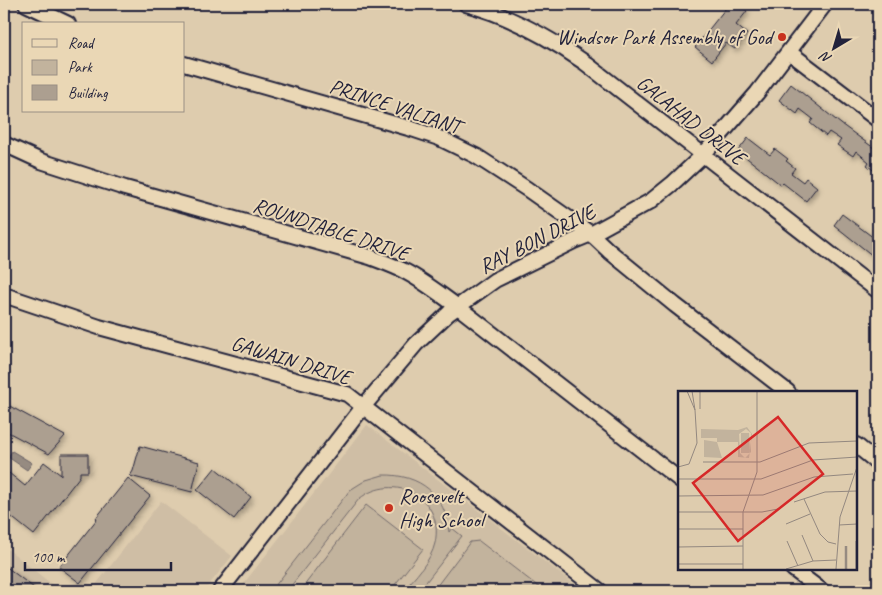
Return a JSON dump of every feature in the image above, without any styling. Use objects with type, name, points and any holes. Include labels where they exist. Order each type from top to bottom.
[{"type":"street","points":[[26,4],[64,22]]},
{"type":"street","name":"GALAHAD DRIVE","points":[[466,4],[510,20],[564,48],[878,290]]},
{"type":"street","name":"RAY BON DRIVE","points":[[220,591],[363,407],[416,344],[449,313],[495,280],[591,234],[651,201],[672,184],[703,155],[757,93],[825,4]]},
{"type":"street","points":[[789,52],[878,120]]},
{"type":"street","name":"PRINCE VALIANT","points":[[185,64],[412,129],[439,138],[476,156],[492,165],[591,234],[675,305],[787,391]]},
{"type":"street","name":"ROUNDTABLE DRIVE","points":[[4,144],[41,161],[125,188],[389,264],[405,271],[421,280],[458,308],[678,478]]},
{"type":"street","name":"GAWAIN DRIVE","points":[[4,295],[99,327],[347,394],[600,591]]},
{"type":"street","points":[[857,446],[878,463]]},
{"type":"street","points":[[794,570],[822,591]]},
{"type":"shaded area","name":"Roosevelt High School","points":[[367,425],[583,591],[238,591]]},
{"type":"shaded area","points":[[12,451],[32,463],[27,470],[8,457]]},
{"type":"shaded area","points":[[161,501],[232,556],[204,591],[91,591]]},
{"type":"shaded area","points":[[4,546],[60,591],[4,591]]},
{"type":"green space","points":[[383,475],[408,478],[429,489],[443,507],[449,532],[452,528],[462,536],[419,591],[403,591],[422,568],[433,550],[436,527],[432,513],[425,502],[414,494],[401,489],[387,488],[373,491],[359,499],[287,591],[271,591],[350,490],[366,480]]},
{"type":"green space","points":[[366,505],[423,549],[390,591],[300,591]]},
{"type":"green space","points":[[479,541],[544,591],[433,591],[470,542]]},
{"type":"building","points":[[729,4],[737,4],[747,11],[736,25],[747,34],[735,49],[726,43],[712,61],[695,47]]},
{"type":"building","points":[[791,84],[878,151],[878,174],[867,165],[869,162],[856,151],[853,156],[837,145],[841,140],[829,132],[826,136],[810,123],[813,119],[800,109],[797,114],[779,100]]},
{"type":"building","points":[[748,138],[770,155],[775,149],[788,159],[786,161],[795,168],[791,173],[803,182],[806,178],[817,187],[806,201],[783,183],[781,185],[738,151]]},
{"type":"building","points":[[842,214],[878,241],[878,260],[834,225]]},
{"type":"building","points":[[4,403],[65,436],[49,454],[4,430]]},
{"type":"building","points":[[140,446],[199,462],[192,492],[130,476]]},
{"type":"building","points":[[61,454],[88,454],[88,472],[80,472],[80,476],[34,535],[4,511],[4,469],[25,486],[44,462],[61,475]]},
{"type":"building","points":[[215,468],[251,497],[234,519],[197,490]]},
{"type":"building","points":[[128,478],[150,496],[80,583],[59,567]]},
{"type":"building","points":[[4,565],[38,591],[4,591]]},
{"type":"place","name":"Windsor Park Assembly of God","points":[[782,37]]},
{"type":"place","name":"Roosevelt High School","points":[[389,508]]}]
